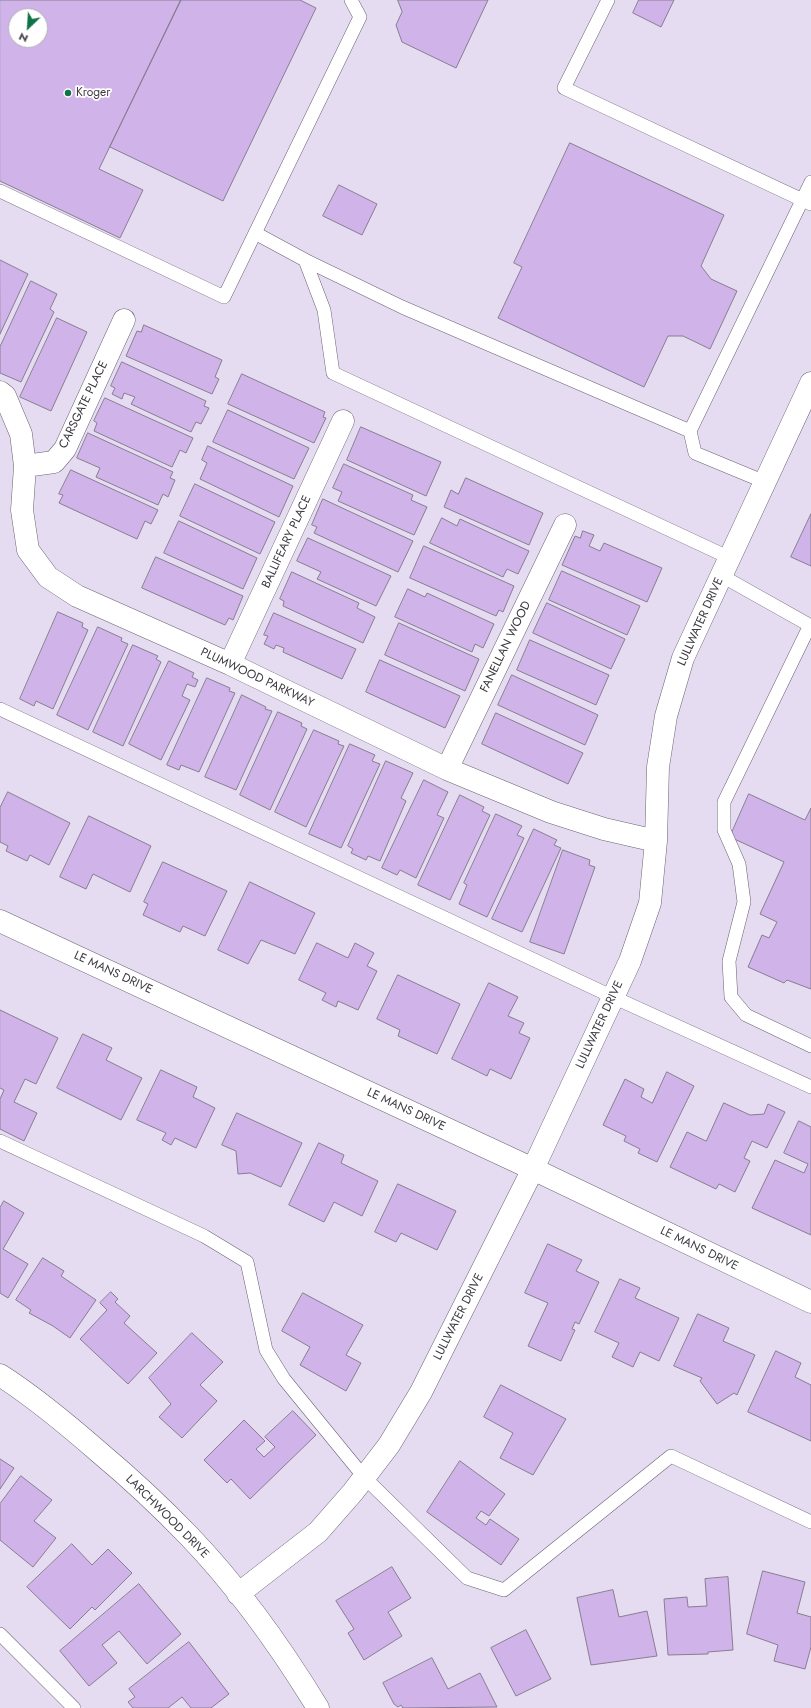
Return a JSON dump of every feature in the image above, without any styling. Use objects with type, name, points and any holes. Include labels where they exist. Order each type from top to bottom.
[{"type":"street","name":"CARSGATE PLACE","points":[[25,466],[54,462],[65,449],[124,320]]},
{"type":"street","name":"LULLWATER DRIVE","points":[[238,1594],[318,1532],[389,1445],[421,1392],[533,1169],[630,961],[650,903],[656,841],[658,766],[666,716],[683,658],[811,383]]},
{"type":"street","name":"PLUMWOOD PARKWAY","points":[[0,392],[6,396],[21,434],[25,466],[22,510],[28,550],[48,577],[77,596],[230,664],[448,769],[551,812],[604,829],[656,841]]},
{"type":"street","name":"BALLIFEARY PLACE","points":[[230,664],[343,421]]},
{"type":"street","name":"FANELLAN WOOD","points":[[448,769],[565,524]]},
{"type":"street","name":"LE MANS DRIVE","points":[[0,921],[533,1169],[811,1302]]},
{"type":"street","name":"LARCHWOOD DRIVE","points":[[0,1375],[63,1421],[135,1483],[190,1536],[238,1594],[295,1670],[318,1708]]},
{"type":"lane","points":[[0,190],[224,297],[360,17],[351,0]]},
{"type":"lane","points":[[608,0],[564,88],[807,202]]},
{"type":"lane","points":[[765,482],[695,453],[690,431],[807,202],[811,182]]},
{"type":"lane","points":[[255,233],[305,260],[402,307],[690,431]]},
{"type":"lane","points":[[305,260],[324,310],[333,373],[726,567],[810,626],[724,802],[724,830],[739,864],[744,902],[729,961],[731,997],[746,1015],[811,1046]]},
{"type":"lane","points":[[0,709],[613,997],[811,1088]]},
{"type":"lane","points":[[0,1141],[204,1236],[247,1262],[266,1350],[284,1379],[364,1477],[467,1578],[504,1590],[671,1456],[811,1522]]},
{"type":"lane","points":[[0,1634],[74,1708]]},
{"type":"building","name":"Kroger","points":[[0,0],[181,0],[99,169],[143,190],[120,238],[0,181]]},
{"type":"building","points":[[181,0],[300,0],[316,8],[223,201],[110,147]]},
{"type":"building","points":[[398,0],[488,0],[456,68],[402,42],[396,25],[402,12]]},
{"type":"building","points":[[639,0],[674,0],[661,27],[633,13]]},
{"type":"building","points":[[570,143],[724,215],[701,266],[711,279],[737,291],[710,349],[683,336],[668,336],[644,387],[498,318],[522,267],[514,263]]},
{"type":"building","points":[[339,185],[377,204],[362,235],[323,216]]},
{"type":"building","points":[[0,260],[28,274],[0,334]]},
{"type":"building","points":[[31,281],[57,294],[50,309],[54,312],[21,382],[0,373],[0,347]]},
{"type":"building","points":[[57,318],[87,332],[51,411],[20,397]]},
{"type":"building","points":[[144,325],[222,360],[215,377],[219,379],[212,394],[126,356],[137,331],[141,332]]},
{"type":"building","points":[[122,362],[206,401],[204,406],[209,408],[201,424],[196,422],[191,432],[131,404],[135,397],[124,393],[122,399],[112,394],[115,388],[111,386]]},
{"type":"building","points":[[242,374],[325,412],[323,417],[326,418],[314,443],[228,404]]},
{"type":"building","points":[[105,398],[193,438],[186,453],[180,450],[172,467],[94,431],[97,423],[94,421]]},
{"type":"building","points":[[228,410],[309,448],[294,479],[213,442]]},
{"type":"building","points":[[361,427],[441,462],[426,496],[347,460]]},
{"type":"building","points":[[88,433],[173,472],[170,478],[175,480],[168,497],[163,494],[158,505],[96,477],[100,468],[77,458]]},
{"type":"building","points":[[208,446],[293,486],[279,517],[200,479],[207,463],[202,460]]},
{"type":"building","points":[[344,464],[413,495],[411,500],[427,507],[414,535],[338,501],[342,492],[333,488]]},
{"type":"building","points":[[71,470],[158,510],[151,524],[145,521],[137,539],[59,503],[63,495],[59,494]]},
{"type":"building","points":[[466,478],[543,513],[529,545],[444,507],[451,490],[458,494]]},
{"type":"building","points":[[195,484],[275,522],[260,554],[180,516]]},
{"type":"building","points":[[323,499],[413,541],[398,572],[314,533],[317,527],[312,525]]},
{"type":"building","points":[[811,514],[811,566],[791,557]]},
{"type":"building","points":[[442,518],[457,526],[460,519],[529,551],[518,574],[507,569],[503,577],[430,543]]},
{"type":"building","points":[[179,521],[257,558],[243,589],[164,553]]},
{"type":"building","points":[[583,531],[594,535],[589,546],[600,551],[604,543],[662,568],[647,602],[562,565],[575,536],[580,538]]},
{"type":"building","points":[[308,538],[391,576],[376,606],[317,579],[321,572],[297,561]]},
{"type":"building","points":[[424,546],[514,586],[503,612],[499,610],[496,616],[410,578]]},
{"type":"building","points":[[156,557],[243,596],[233,620],[229,618],[225,625],[142,588]]},
{"type":"building","points":[[562,571],[640,606],[627,635],[549,600]]},
{"type":"building","points":[[292,572],[359,603],[357,608],[375,617],[363,643],[283,606],[284,601],[280,599]]},
{"type":"building","points":[[408,589],[425,597],[427,593],[494,624],[483,648],[475,644],[472,652],[395,617]]},
{"type":"building","points":[[547,603],[625,639],[611,669],[533,633]]},
{"type":"building","points":[[58,612],[83,623],[82,627],[88,630],[53,709],[36,701],[34,706],[20,699]]},
{"type":"building","points":[[274,613],[356,649],[342,679],[283,652],[284,648],[276,645],[274,649],[264,644],[268,636],[264,635]]},
{"type":"building","points":[[399,623],[479,659],[465,691],[385,655]]},
{"type":"building","points":[[98,627],[122,638],[121,641],[128,644],[88,730],[57,715]]},
{"type":"building","points":[[530,640],[609,675],[596,705],[517,670]]},
{"type":"building","points":[[133,645],[158,656],[156,659],[161,662],[123,746],[93,732]]},
{"type":"building","points":[[380,660],[460,696],[445,728],[366,692]]},
{"type":"building","points":[[169,661],[194,673],[192,677],[198,680],[195,687],[187,684],[182,696],[190,700],[161,760],[129,744]]},
{"type":"building","points":[[512,675],[598,715],[585,745],[498,705]]},
{"type":"building","points":[[207,678],[230,688],[229,691],[235,693],[199,772],[181,765],[179,770],[167,765]]},
{"type":"building","points":[[242,695],[266,707],[265,709],[272,711],[236,790],[205,777]]},
{"type":"building","points":[[278,712],[302,723],[301,726],[307,729],[270,810],[240,795]]},
{"type":"building","points":[[496,713],[583,753],[568,784],[482,744]]},
{"type":"building","points":[[314,730],[339,741],[338,744],[344,746],[306,827],[275,812]]},
{"type":"building","points":[[350,744],[375,755],[372,761],[380,764],[341,848],[309,834]]},
{"type":"building","points":[[386,761],[413,773],[401,798],[406,801],[380,861],[368,856],[366,860],[351,853],[353,849],[348,846]]},
{"type":"building","points":[[424,780],[448,792],[437,815],[444,818],[416,878],[400,870],[397,875],[382,868]]},
{"type":"building","points":[[8,792],[70,823],[49,865],[30,855],[27,861],[6,851],[8,846],[0,842],[0,808]]},
{"type":"building","points":[[749,794],[805,820],[811,808],[811,989],[787,980],[784,983],[748,967],[762,935],[769,938],[777,922],[760,914],[784,862],[730,837]]},
{"type":"building","points":[[460,795],[484,807],[482,811],[490,815],[450,900],[418,885]]},
{"type":"building","points":[[496,814],[522,826],[517,835],[524,838],[487,917],[459,904],[467,885],[464,883]]},
{"type":"building","points":[[89,816],[151,846],[130,892],[93,874],[86,889],[60,877]]},
{"type":"building","points":[[534,829],[557,840],[554,845],[561,848],[522,932],[492,919]]},
{"type":"building","points":[[563,850],[590,860],[589,865],[595,867],[564,954],[530,942]]},
{"type":"building","points":[[163,862],[227,891],[205,936],[183,926],[180,932],[143,915],[148,904],[144,902]]},
{"type":"building","points":[[250,882],[315,913],[295,954],[261,940],[248,964],[218,950]]},
{"type":"building","points":[[317,943],[348,958],[355,943],[374,953],[367,966],[377,971],[358,1010],[338,1001],[336,1007],[322,1000],[326,993],[299,980]]},
{"type":"building","points":[[398,975],[460,1004],[437,1054],[398,1036],[400,1030],[377,1019]]},
{"type":"building","points":[[489,983],[518,997],[508,1016],[524,1023],[519,1033],[530,1038],[511,1079],[490,1069],[487,1076],[452,1059]]},
{"type":"building","points":[[0,1010],[58,1038],[36,1084],[25,1079],[14,1102],[37,1113],[24,1141],[0,1129],[0,1099],[4,1090],[0,1088]]},
{"type":"building","points":[[83,1034],[112,1048],[106,1060],[142,1078],[121,1120],[57,1088]]},
{"type":"building","points":[[161,1070],[197,1087],[193,1097],[215,1108],[196,1148],[175,1138],[171,1145],[162,1140],[166,1133],[137,1120]]},
{"type":"building","points":[[667,1072],[694,1086],[657,1162],[638,1153],[640,1149],[624,1141],[626,1136],[603,1125],[625,1079],[644,1089],[641,1097],[652,1103]]},
{"type":"building","points":[[724,1103],[750,1115],[764,1114],[768,1104],[785,1112],[767,1148],[752,1141],[744,1158],[750,1161],[735,1192],[719,1184],[716,1189],[670,1167],[687,1132],[706,1141]]},
{"type":"building","points":[[237,1113],[302,1143],[281,1187],[250,1173],[238,1174],[236,1151],[222,1145]]},
{"type":"building","points":[[799,1121],[811,1127],[811,1235],[752,1208],[775,1160],[804,1173],[808,1164],[784,1153]]},
{"type":"building","points":[[319,1143],[344,1155],[341,1163],[378,1181],[362,1216],[334,1202],[324,1222],[289,1205]]},
{"type":"building","points":[[398,1184],[456,1211],[437,1250],[401,1233],[396,1242],[375,1232]]},
{"type":"building","points":[[4,1201],[24,1213],[3,1249],[28,1264],[8,1298],[0,1293],[0,1208]]},
{"type":"building","points":[[548,1244],[582,1260],[576,1271],[599,1282],[579,1324],[575,1322],[572,1329],[575,1330],[561,1361],[528,1346],[548,1303],[525,1293]]},
{"type":"building","points":[[43,1258],[64,1271],[61,1276],[96,1300],[70,1338],[53,1326],[29,1313],[31,1310],[16,1300]]},
{"type":"building","points":[[620,1279],[640,1288],[635,1298],[679,1318],[659,1361],[640,1352],[633,1367],[612,1357],[619,1343],[595,1332]]},
{"type":"building","points":[[111,1292],[118,1299],[115,1302],[130,1316],[124,1323],[157,1353],[128,1384],[80,1339],[107,1310],[100,1303]]},
{"type":"building","points":[[303,1293],[363,1325],[346,1355],[361,1363],[346,1391],[300,1365],[310,1347],[282,1331]]},
{"type":"building","points":[[698,1314],[729,1328],[723,1341],[755,1355],[737,1395],[734,1393],[717,1404],[700,1381],[702,1378],[674,1366]]},
{"type":"building","points":[[192,1333],[223,1362],[200,1385],[217,1401],[182,1438],[159,1417],[171,1404],[149,1378]]},
{"type":"building","points":[[776,1351],[801,1363],[795,1377],[811,1385],[811,1441],[748,1412]]},
{"type":"building","points":[[501,1385],[566,1419],[533,1475],[500,1458],[513,1433],[484,1417]]},
{"type":"building","points":[[293,1411],[316,1435],[250,1499],[231,1479],[227,1483],[204,1460],[244,1420],[265,1441],[256,1449],[264,1457],[275,1447],[265,1437]]},
{"type":"building","points":[[0,1459],[14,1468],[0,1489]]},
{"type":"building","points":[[460,1461],[505,1494],[489,1516],[481,1511],[476,1518],[486,1525],[490,1519],[519,1539],[501,1565],[427,1512]]},
{"type":"building","points":[[21,1476],[52,1500],[34,1521],[56,1538],[33,1567],[0,1540],[0,1504]]},
{"type":"building","points":[[72,1544],[92,1565],[108,1549],[132,1573],[95,1610],[92,1607],[70,1629],[27,1587]]},
{"type":"building","points":[[392,1567],[411,1598],[388,1612],[402,1636],[364,1660],[348,1633],[354,1629],[336,1601]]},
{"type":"building","points":[[763,1571],[805,1582],[797,1613],[811,1617],[811,1647],[805,1669],[774,1661],[778,1645],[747,1634]]},
{"type":"building","points":[[728,1577],[733,1650],[708,1652],[708,1654],[668,1655],[664,1599],[687,1597],[688,1607],[707,1606],[705,1579]]},
{"type":"building","points":[[139,1584],[181,1634],[147,1664],[119,1631],[102,1645],[117,1663],[89,1686],[60,1651]]},
{"type":"building","points":[[613,1590],[619,1617],[647,1611],[657,1656],[591,1665],[577,1598]]},
{"type":"building","points":[[526,1630],[551,1679],[516,1696],[491,1648]]},
{"type":"building","points":[[189,1642],[229,1694],[211,1708],[191,1708],[182,1697],[168,1708],[133,1708],[128,1702],[135,1697],[129,1689]]},
{"type":"building","points":[[432,1658],[448,1689],[480,1673],[497,1707],[403,1708],[401,1705],[398,1707],[394,1704],[383,1683]]},
{"type":"place","name":"Kroger","points":[[68,93]]}]
